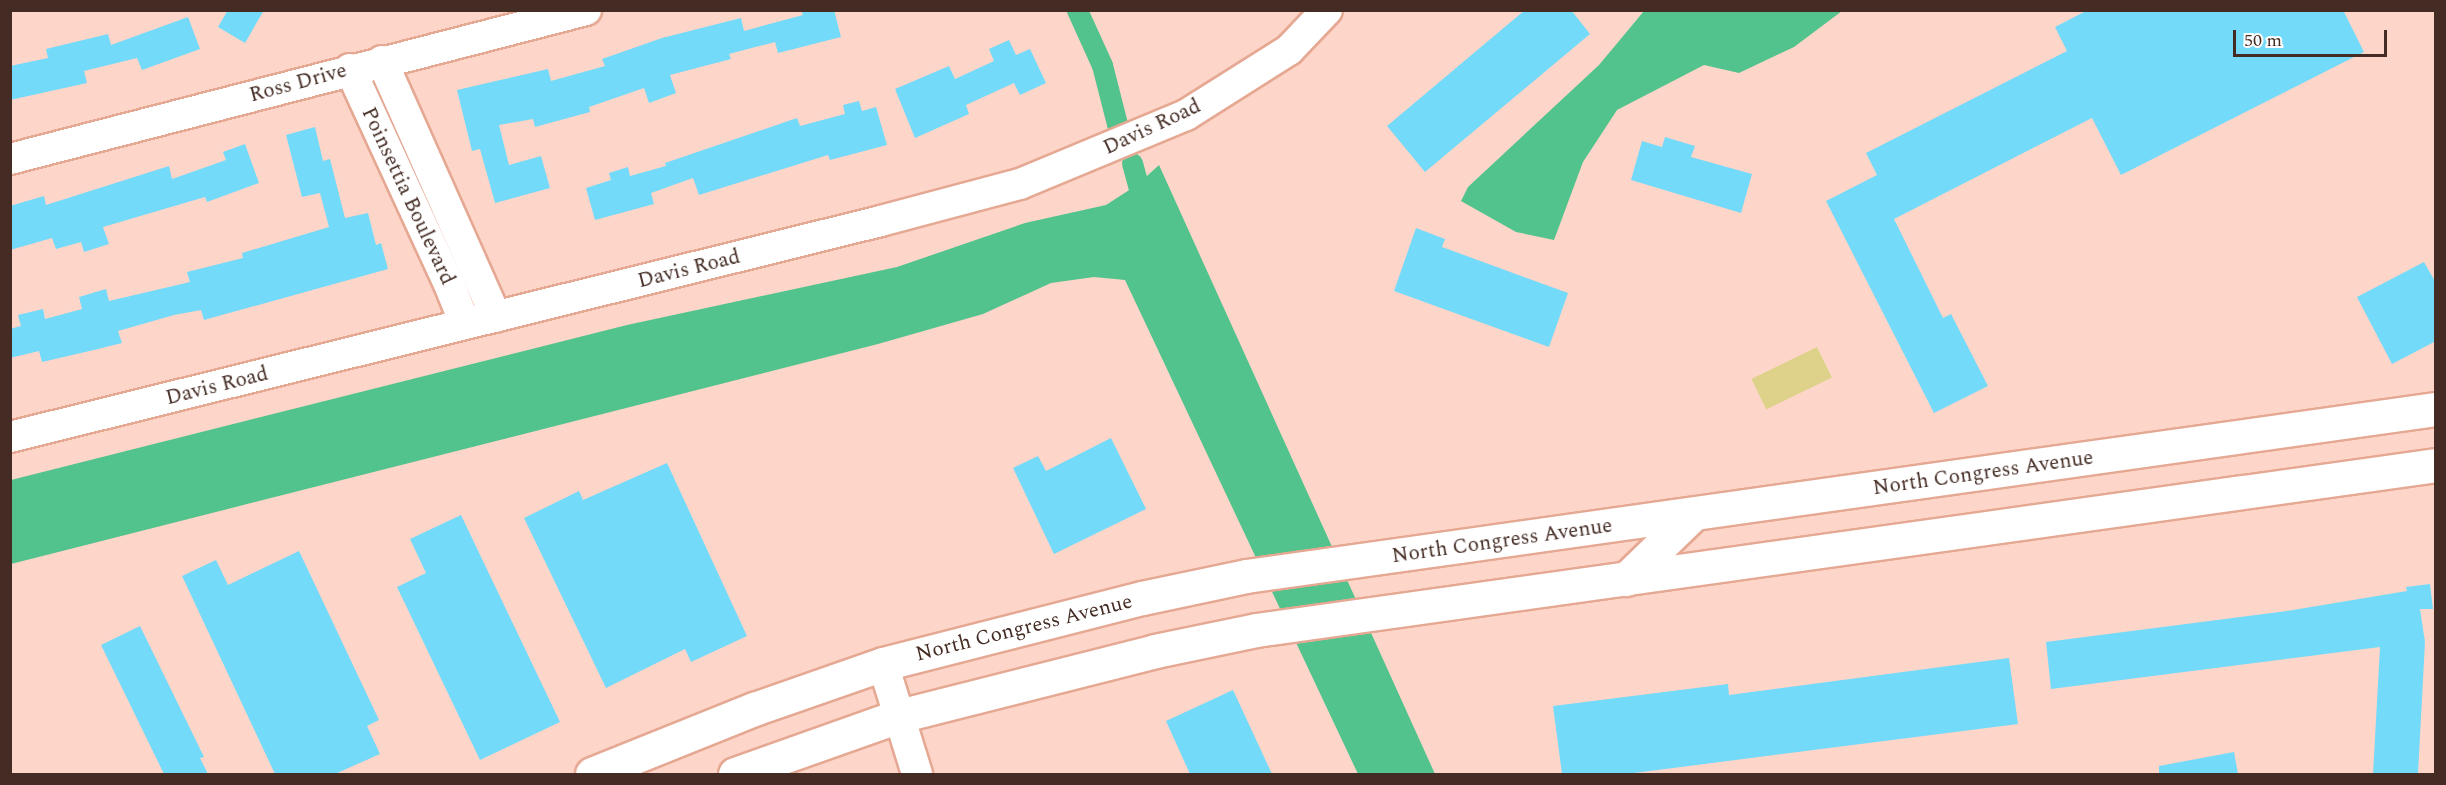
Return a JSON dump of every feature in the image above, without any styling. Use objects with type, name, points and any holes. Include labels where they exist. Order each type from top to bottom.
[{"type":"main road","name":"North Congress Avenue","points":[[592,774],[754,709],[883,664],[1142,598],[1246,576],[2436,409]]},
{"type":"main road","points":[[735,774],[899,716],[1155,651],[1256,630],[2436,465]]},
{"type":"main road","points":[[1626,579],[1692,514]]},
{"type":"street","name":"Ross Drive","points":[[10,159],[350,69],[586,10]]},
{"type":"street","name":"Davis Road","points":[[10,437],[881,221],[1020,183],[1186,115],[1288,50],[1326,11]]},
{"type":"street","name":"Poinsettia Boulevard","points":[[381,61],[496,317]]},
{"type":"street","name":"Poinsettia Boulevard","points":[[350,69],[449,284],[465,324]]},
{"type":"street","points":[[883,664],[917,774]]},
{"type":"shaded area","points":[[1644,11],[1842,11],[1794,47],[1739,73],[1704,65],[1617,110],[1583,162],[1554,240],[1516,232],[1461,201],[1468,187],[1599,65]]},
{"type":"shaded area","points":[[1159,165],[1435,774],[1358,774],[1125,280],[1094,277],[1051,283],[983,314],[878,344],[11,564],[11,480],[627,325],[897,267],[1025,223],[1106,205],[1137,185]]},
{"type":"shaded area","points":[[1817,347],[1832,378],[1766,410],[1751,379]]},
{"type":"building","points":[[228,10],[264,10],[245,43],[218,27]]},
{"type":"building","points":[[801,10],[834,10],[841,37],[778,53],[775,42],[729,54],[731,59],[670,75],[676,93],[649,103],[644,88],[589,107],[590,112],[535,127],[533,119],[499,125],[509,165],[541,156],[550,188],[495,203],[480,149],[472,151],[457,90],[548,69],[551,81],[605,66],[602,59],[662,38],[741,18],[744,31],[803,15]]},
{"type":"building","points":[[1525,10],[1571,10],[1590,34],[1425,172],[1387,126]]},
{"type":"building","points":[[2088,10],[2343,10],[2364,52],[2121,175],[2092,118],[1894,219],[1943,318],[1951,314],[1988,386],[1934,413],[1826,201],[1877,175],[1866,153],[2067,51],[2055,27]]},
{"type":"building","points":[[188,17],[200,49],[142,70],[137,58],[84,71],[87,83],[10,100],[10,66],[48,58],[46,49],[108,34],[111,45]]},
{"type":"building","points":[[1009,40],[1016,55],[1030,49],[1046,83],[1020,95],[1014,83],[966,105],[969,114],[915,138],[895,89],[949,66],[955,79],[994,61],[989,49]]},
{"type":"building","points":[[859,101],[862,111],[876,107],[887,145],[830,160],[828,155],[699,195],[693,178],[651,193],[654,204],[595,220],[586,188],[611,180],[609,173],[628,167],[630,176],[666,166],[665,163],[797,118],[800,126],[845,114],[843,105]]},
{"type":"building","points":[[315,127],[323,161],[330,159],[345,218],[368,213],[376,245],[381,243],[388,269],[204,320],[201,310],[174,315],[118,331],[122,343],[94,350],[42,362],[39,351],[10,358],[10,329],[21,326],[18,315],[43,309],[45,319],[82,309],[79,297],[106,289],[109,301],[190,282],[187,272],[243,258],[242,253],[329,227],[320,193],[302,197],[286,135]]},
{"type":"building","points":[[1665,137],[1695,146],[1691,157],[1752,174],[1741,213],[1631,180],[1642,141],[1662,147]]},
{"type":"building","points":[[245,144],[259,183],[207,202],[205,197],[103,227],[109,244],[84,252],[81,242],[56,249],[52,238],[10,250],[10,206],[44,196],[46,205],[169,166],[172,179],[226,160],[223,152]]},
{"type":"building","points":[[1416,228],[1445,239],[1442,247],[1568,293],[1549,347],[1394,291]]},
{"type":"building","points":[[2424,262],[2436,283],[2436,341],[2392,364],[2357,297]]},
{"type":"building","points":[[1111,438],[1146,509],[1054,554],[1013,468],[1038,456],[1046,471]]},
{"type":"building","points":[[667,463],[747,636],[691,662],[685,649],[606,688],[524,518],[579,491],[583,500]]},
{"type":"building","points":[[461,515],[560,722],[480,760],[397,587],[426,573],[410,539]]},
{"type":"building","points":[[299,551],[379,720],[367,726],[380,754],[335,774],[275,774],[182,576],[216,560],[228,585]]},
{"type":"building","points":[[2430,584],[2433,609],[2420,609],[2425,642],[2418,774],[2373,774],[2380,647],[2051,689],[2046,642],[2287,611],[2407,591],[2406,587]]},
{"type":"building","points":[[140,626],[204,757],[200,758],[208,774],[164,774],[101,645]]},
{"type":"building","points":[[2009,658],[2018,724],[1626,774],[1562,774],[1553,706],[1728,684],[1729,695]]},
{"type":"building","points":[[1233,690],[1272,774],[1190,774],[1166,721]]},
{"type":"building","points":[[2234,752],[2238,774],[2159,774],[2159,766]]},
{"type":"waterway","points":[[1077,10],[1102,65],[1118,128]]},
{"type":"waterway","points":[[1132,163],[1145,211]]}]
